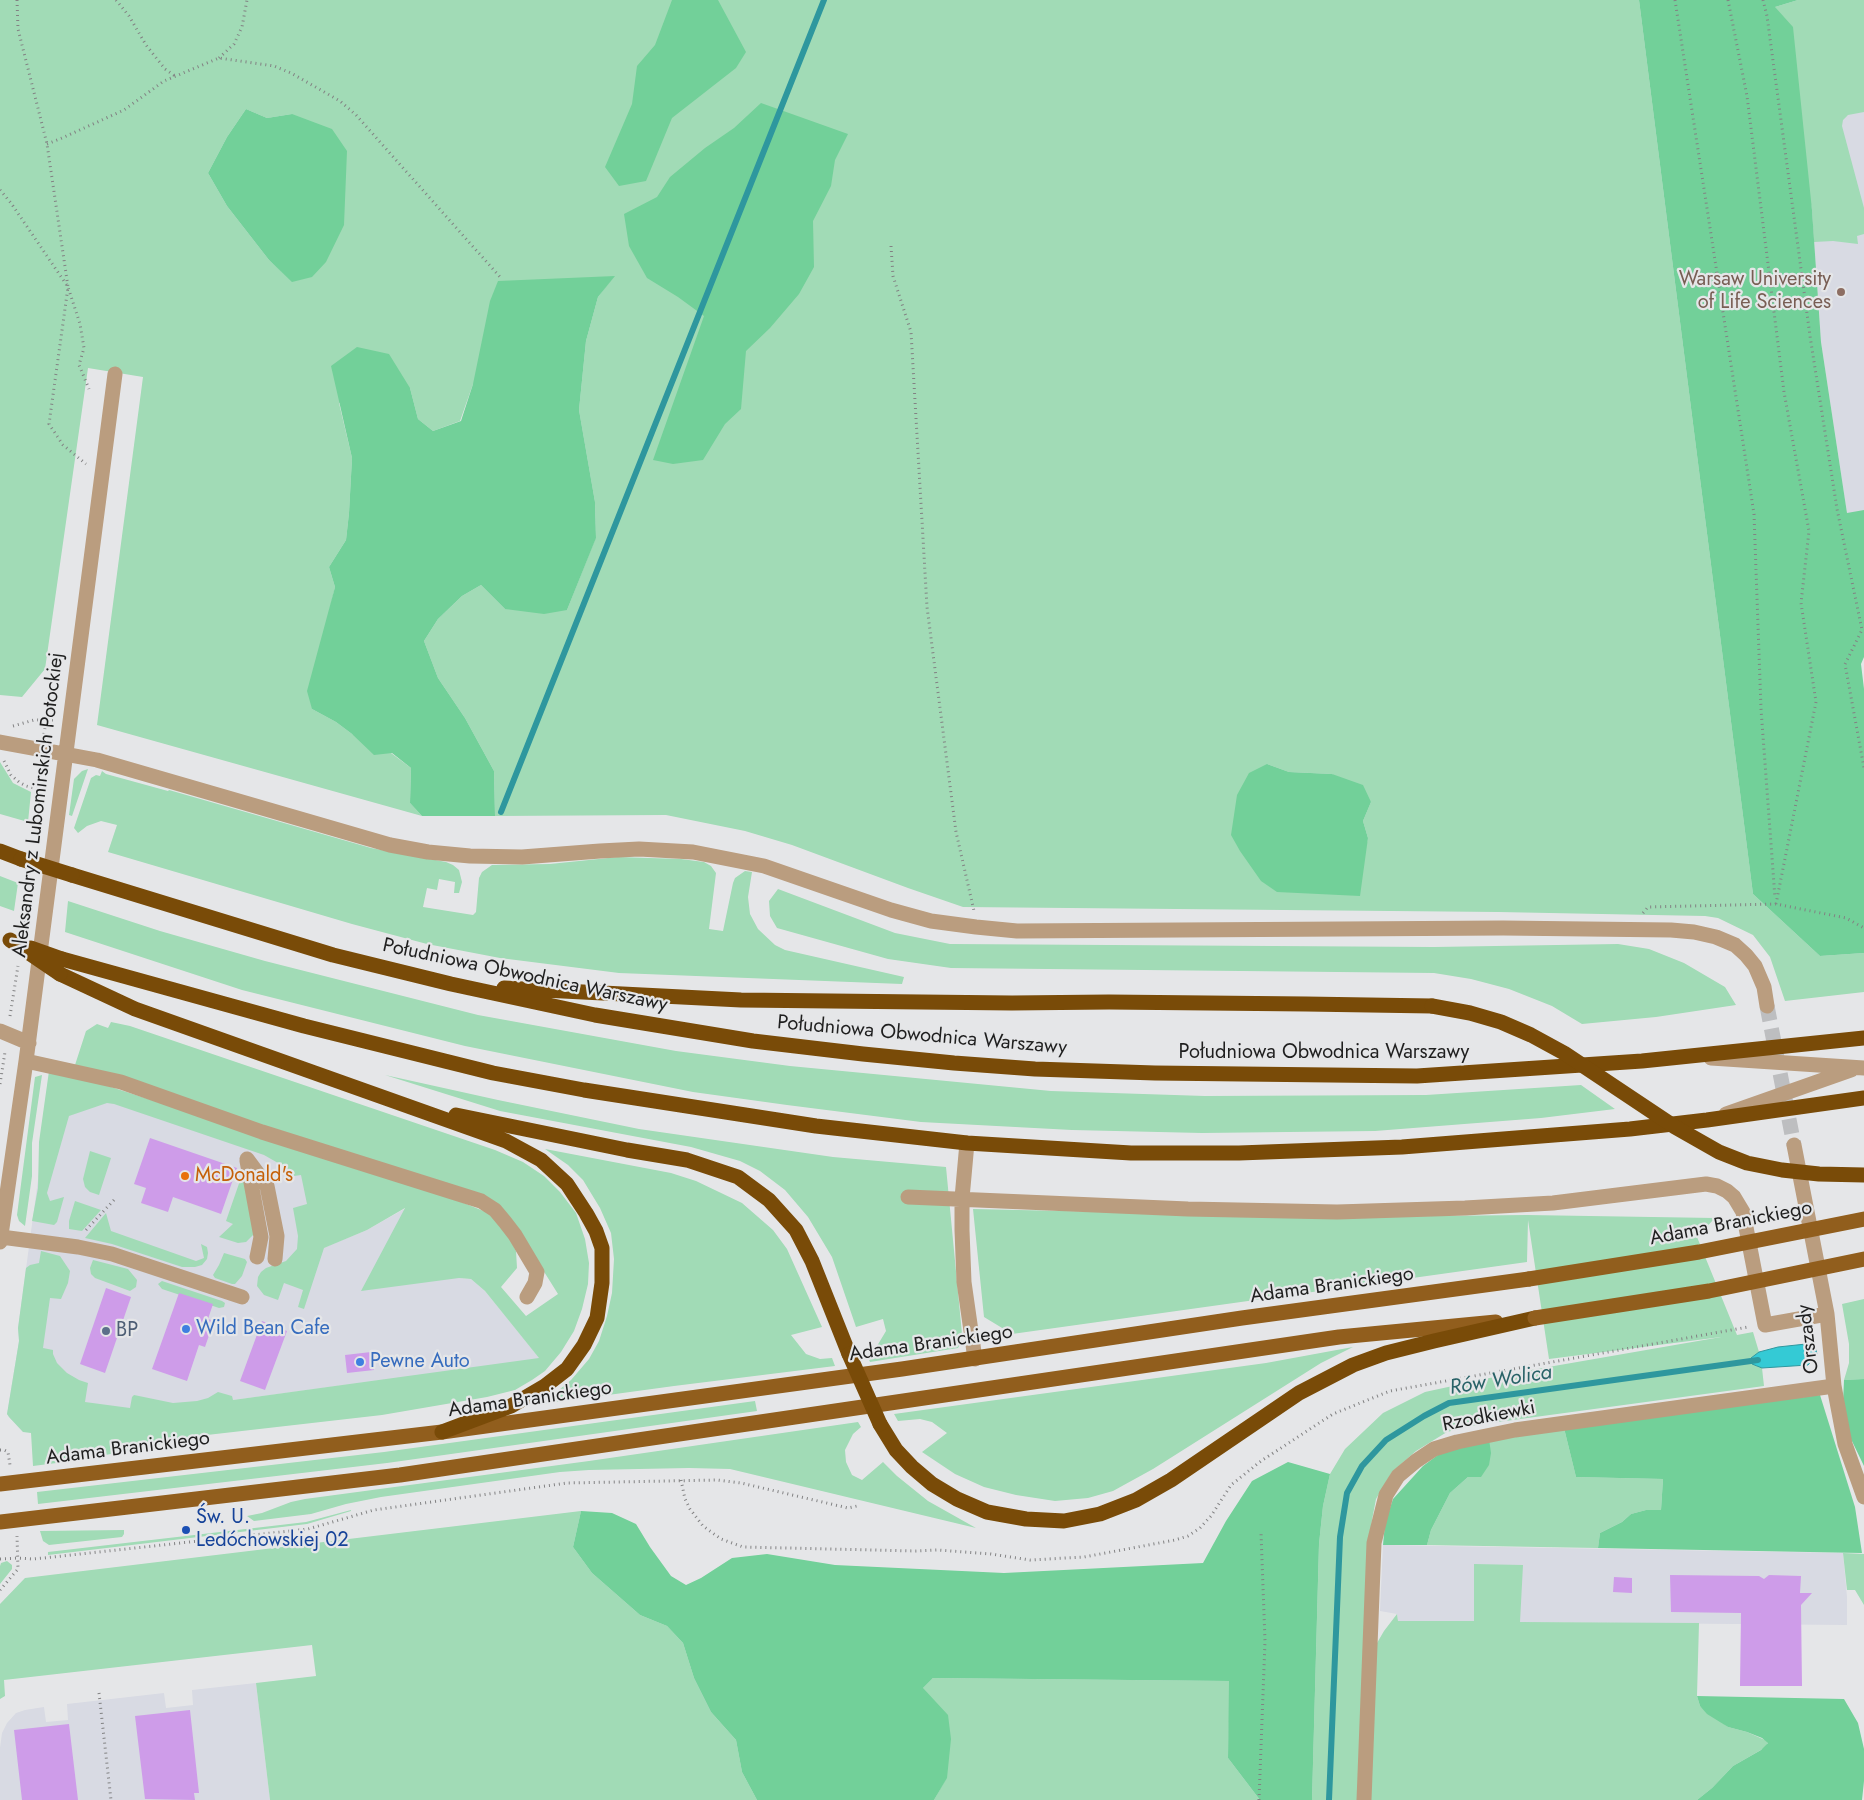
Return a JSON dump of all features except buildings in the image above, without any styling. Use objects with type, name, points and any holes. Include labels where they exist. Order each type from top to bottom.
[{"type":"highway","name":"Południowa Obwodnica Warszawy","points":[[0,851],[332,955],[451,984],[595,1015],[753,1041],[863,1054],[1035,1068],[1164,1074],[1417,1076],[1690,1057],[1864,1038]]},
{"type":"highway","points":[[5,938],[61,966],[136,1008],[304,1070],[506,1141],[541,1160],[567,1184],[596,1231],[602,1248],[602,1283],[597,1318],[584,1346],[567,1369],[545,1386],[511,1406],[442,1432]]},
{"type":"highway","points":[[61,966],[494,1072],[594,1091],[806,1124],[967,1143],[1131,1153],[1239,1153],[1402,1148],[1630,1129],[1864,1098]]},
{"type":"highway","points":[[451,984],[741,1000],[1432,1006],[1470,1013],[1501,1022],[1530,1034],[1564,1053],[1674,1127],[1719,1152],[1748,1164],[1792,1171],[1864,1175]]},
{"type":"highway","points":[[403,1104],[627,1150],[687,1160],[738,1178],[769,1200],[796,1230],[812,1261],[849,1354],[880,1424],[896,1450],[932,1484],[957,1499],[987,1512],[1026,1519],[1064,1521],[1100,1514],[1136,1500],[1171,1480],[1299,1393],[1353,1365],[1386,1353],[1535,1318]]},
{"type":"main road","name":"Adama Branickiego","points":[[0,1484],[442,1432],[1529,1279],[1699,1252],[1864,1218]]},
{"type":"main road","points":[[0,1522],[400,1475],[1339,1337],[1535,1318],[1709,1291],[1864,1259]]},
{"type":"street","name":"Aleksandry z Lubomirskich Potockiej","points":[[0,1240],[26,1061],[115,374]]},
{"type":"street","points":[[0,742],[97,760],[390,844],[428,852],[470,856],[522,857],[639,849],[694,852],[764,866],[890,910],[931,920],[976,927],[1016,930],[1503,928],[1671,930],[1694,932],[1716,936],[1736,946],[1746,955],[1755,966],[1764,987],[1767,1006]]},
{"type":"street","points":[[4,1033],[28,1043]]},
{"type":"street","points":[[1690,1057],[1862,1067]]},
{"type":"street","points":[[26,1061],[121,1082],[262,1132],[481,1201],[495,1210],[505,1222],[537,1272],[535,1283],[527,1296]]},
{"type":"street","points":[[1707,1120],[1862,1067]]},
{"type":"street","points":[[967,1143],[962,1198],[964,1282],[975,1358]]},
{"type":"street","name":"Orszady","points":[[1794,1145],[1827,1314],[1834,1386],[1845,1444],[1864,1497]]},
{"type":"street","points":[[257,1257],[261,1238],[247,1159],[267,1186],[277,1236],[275,1259]]},
{"type":"street","points":[[908,1197],[1338,1212],[1553,1204],[1706,1184],[1717,1186],[1726,1191],[1734,1197],[1744,1212],[1765,1325],[1827,1314]]},
{"type":"street","points":[[0,1240],[78,1246],[112,1254],[242,1297]]},
{"type":"street","name":"Rzodkiewki","points":[[1364,1800],[1374,1542],[1386,1495],[1398,1476],[1434,1448],[1515,1430],[1834,1386]]},
{"type":"path","points":[[17,0],[18,29],[47,144],[68,287],[80,324],[84,348],[79,365],[89,390]]},
{"type":"path","points":[[116,0],[129,16],[146,46],[165,69],[175,76]]},
{"type":"path","points":[[47,144],[124,110],[164,81],[218,58],[234,44],[242,27],[247,0]]},
{"type":"path","points":[[1675,0],[1754,514],[1761,710],[1776,904]]},
{"type":"path","points":[[1728,0],[1747,96],[1784,392],[1809,531],[1802,603],[1816,702],[1776,904]]},
{"type":"path","points":[[1763,0],[1767,16],[1810,336],[1837,509],[1862,630],[1845,664],[1864,768]]},
{"type":"path","points":[[218,58],[274,66],[291,73],[340,101],[356,115],[500,277]]},
{"type":"path","points":[[0,190],[11,203],[68,287],[49,424],[63,445],[79,460],[102,472]]},
{"type":"path","points":[[891,246],[893,276],[911,332],[927,607],[956,832],[975,916]]},
{"type":"path","points":[[9,727],[34,720],[46,721]]},
{"type":"path","points":[[0,757],[19,782],[42,790]]},
{"type":"path","points":[[40,767],[41,797]]},
{"type":"path","points":[[23,929],[28,892]]},
{"type":"path","points":[[1639,917],[1648,907],[1776,904],[1846,918],[1864,928]]},
{"type":"path","points":[[0,1084],[4,1033],[19,958]]},
{"type":"path","points":[[82,1236],[115,1199]]},
{"type":"path","points":[[0,1450],[8,1452],[10,1467]]},
{"type":"path","points":[[0,1559],[44,1558],[308,1528],[374,1510],[567,1483],[717,1480],[741,1483],[848,1508],[858,1506]]},
{"type":"path","points":[[0,1590],[18,1569],[17,1531]]},
{"type":"path","points":[[1259,1800],[1265,1641],[1261,1533]]},
{"type":"path","points":[[99,1693],[111,1800]]},
{"type":"shaded area","name":"Warsaw University of Life Sciences","points":[[1864,0],[1864,542],[1847,513],[1821,342],[1812,210]]},
{"type":"shaded area","points":[[52,1076],[347,1179],[318,1250],[367,1230],[406,1208],[459,1278],[471,1279],[485,1291],[540,1359],[233,1400],[23,1432],[7,1414],[19,1341],[18,1328]]},
{"type":"shaded area","points":[[1383,1545],[1843,1553],[1847,1597],[1847,1625],[1398,1621],[1397,1614],[1380,1611]]},
{"type":"shaded area","points":[[256,1683],[270,1800],[0,1800],[0,1748],[2,1733],[7,1723],[16,1713],[44,1707],[46,1722],[68,1720],[67,1704],[164,1693],[166,1708],[193,1705],[192,1690]]},
{"type":"green space","points":[[0,0],[1639,0],[1753,894],[1820,956],[1864,953],[1864,992],[1785,1001],[1770,957],[1753,935],[1718,918],[1705,916],[963,907],[792,845],[745,831],[666,815],[495,816],[494,771],[465,718],[438,678],[424,641],[438,619],[462,596],[481,585],[505,609],[567,610],[596,537],[595,502],[579,410],[586,341],[598,297],[614,276],[473,384],[460,421],[433,431],[418,419],[410,388],[339,403],[352,458],[349,513],[346,540],[329,567],[335,587],[326,625],[312,709],[336,722],[352,734],[391,753],[411,768],[410,803],[422,816],[97,725],[143,377],[88,368],[45,669],[22,697],[0,695]],"holes":[[[246,109],[267,118],[292,114],[292,281],[269,260],[227,206],[208,173],[227,137]],[[1267,764],[1289,772],[1332,774],[1371,802],[1363,821],[1368,838],[1363,861]]]},
{"type":"green space","points":[[672,0],[718,0],[746,52],[736,68],[672,118],[646,181],[619,186],[605,167],[632,104],[637,66],[655,45]]},
{"type":"green space","points":[[1639,0],[1798,0],[1775,7],[1793,27],[1812,210],[1821,342],[1847,513],[1864,510],[1864,657],[1861,664],[1864,689],[1864,953],[1820,956],[1753,894]]},
{"type":"green space","points":[[1798,0],[1864,0],[1864,112],[1848,115],[1843,120],[1842,126],[1864,208],[1864,234],[1857,236],[1858,244],[1833,241],[1814,242],[1812,210],[1775,7]]},
{"type":"green space","points":[[761,103],[848,134],[835,160],[831,186],[813,221],[814,267],[799,294],[770,328],[746,351],[741,409],[725,424],[703,460],[673,464],[653,460],[704,316],[647,278],[629,246],[624,214],[657,197],[670,177],[705,148],[734,128]]},
{"type":"green space","points":[[246,109],[267,118],[292,114],[332,129],[347,151],[344,225],[326,262],[312,277],[292,282],[269,260],[227,206],[208,173],[227,137]]},
{"type":"green space","points":[[615,276],[598,297],[586,341],[579,410],[595,502],[596,538],[567,610],[544,614],[505,609],[481,585],[462,596],[438,619],[424,641],[438,678],[465,718],[494,771],[495,816],[422,816],[410,803],[411,768],[392,753],[374,755],[336,722],[312,709],[307,691],[335,587],[329,567],[346,540],[349,513],[352,458],[331,366],[357,347],[389,354],[410,388],[418,419],[433,431],[461,421],[473,384],[490,301],[498,281]]},
{"type":"green space","points":[[0,762],[13,783],[31,792],[28,822],[0,814]]},
{"type":"green space","points":[[1267,764],[1289,772],[1332,774],[1363,785],[1371,802],[1363,821],[1368,838],[1360,896],[1277,892],[1261,881],[1231,835],[1237,795],[1249,773]]},
{"type":"green space","points":[[88,769],[72,816],[69,815],[74,779],[82,771]]},
{"type":"green space","points":[[102,771],[106,774],[169,790],[371,848],[446,862],[459,870],[462,882],[459,893],[454,893],[455,882],[439,879],[437,890],[427,888],[423,907],[473,915],[476,912],[479,878],[482,872],[492,865],[550,864],[618,857],[681,859],[704,862],[711,866],[716,873],[709,929],[723,931],[735,878],[745,871],[752,872],[748,897],[750,914],[758,929],[775,945],[785,950],[904,977],[902,984],[619,973],[500,958],[427,944],[352,924],[108,852],[117,825],[101,821],[87,826],[78,833],[74,828],[91,778],[96,775],[100,776]]},
{"type":"green space","points":[[0,876],[18,883],[14,911],[0,906]]},
{"type":"green space","points":[[778,889],[895,933],[950,944],[1434,947],[1618,944],[1649,949],[1684,963],[1725,987],[1736,1005],[1656,1017],[1582,1024],[1552,1006],[1509,989],[1471,979],[1434,973],[951,968],[888,959],[777,928],[770,916],[769,901]]},
{"type":"green space","points":[[68,901],[160,931],[265,961],[478,1015],[676,1051],[790,1066],[1051,1091],[1205,1096],[1426,1095],[1581,1085],[1615,1109],[1541,1118],[1375,1131],[1202,1133],[1072,1130],[921,1122],[787,1105],[693,1092],[465,1046],[242,990],[65,932]]},
{"type":"green space","points":[[111,1022],[130,1026],[495,1150],[523,1162],[544,1176],[560,1192],[576,1213],[585,1239],[589,1263],[588,1284],[582,1309],[574,1331],[561,1352],[545,1371],[532,1380],[515,1390],[487,1397],[382,1415],[207,1435],[80,1460],[33,1466],[31,1433],[23,1432],[7,1414],[19,1341],[18,1328],[26,1268],[39,1263],[41,1251],[60,1256],[70,1271],[68,1283],[61,1299],[50,1298],[43,1348],[53,1350],[57,1363],[67,1373],[88,1383],[85,1402],[130,1408],[134,1395],[173,1403],[197,1401],[208,1398],[218,1392],[232,1396],[233,1400],[539,1358],[485,1291],[471,1279],[459,1278],[361,1291],[405,1208],[367,1230],[324,1248],[304,1309],[298,1307],[303,1290],[284,1283],[278,1300],[264,1295],[257,1286],[258,1277],[261,1272],[266,1268],[286,1261],[297,1249],[298,1236],[293,1208],[307,1204],[301,1175],[287,1177],[278,1163],[264,1155],[114,1104],[107,1103],[69,1116],[47,1193],[50,1201],[64,1197],[57,1222],[54,1225],[32,1221],[38,1188],[39,1142],[49,1071],[108,1086],[444,1195],[491,1214],[507,1233],[516,1251],[517,1268],[501,1287],[526,1316],[558,1294],[516,1227],[498,1206],[75,1065],[86,1031],[97,1024],[108,1028]]},
{"type":"green space","points":[[42,1075],[32,1143],[32,1176],[25,1226],[19,1221],[17,1215],[35,1077]]},
{"type":"green space","points":[[385,1075],[639,1129],[833,1157],[946,1167],[962,1334],[961,1342],[958,1348],[870,1362],[867,1355],[877,1346],[886,1331],[883,1319],[856,1327],[832,1257],[808,1217],[785,1190],[760,1171],[740,1161],[691,1147],[500,1111]]},
{"type":"green space","points":[[545,1149],[671,1173],[696,1181],[742,1203],[773,1230],[787,1249],[822,1327],[791,1335],[806,1354],[820,1359],[832,1358],[835,1366],[542,1404],[571,1380],[589,1359],[599,1341],[612,1293],[614,1259],[611,1233],[600,1208],[583,1180],[568,1165]]},
{"type":"green space","points":[[90,1151],[111,1158],[99,1195],[90,1192],[85,1187],[83,1179]]},
{"type":"green space","points":[[243,1172],[255,1233],[246,1242],[238,1243],[219,1237],[233,1224],[226,1221]]},
{"type":"green space","points":[[75,1201],[101,1210],[82,1231],[69,1229],[69,1221]]},
{"type":"green space","points":[[973,1209],[1337,1217],[1527,1215],[1715,1218],[1697,1237],[1737,1335],[1753,1332],[1759,1352],[1751,1358],[1752,1364],[1762,1368],[1764,1386],[1476,1425],[1447,1432],[1416,1451],[1392,1472],[1376,1499],[1368,1547],[1359,1800],[1312,1800],[1319,1544],[1323,1506],[1330,1474],[1345,1449],[1383,1413],[1425,1392],[1508,1374],[1721,1337],[1549,1359],[1528,1220],[1527,1262],[1012,1334],[984,1317]]},
{"type":"green space","points":[[106,1213],[111,1231],[196,1261],[204,1258],[201,1244],[207,1247],[207,1259],[202,1265],[182,1267],[112,1244],[85,1238]]},
{"type":"green space","points":[[224,1253],[245,1259],[247,1262],[242,1276],[235,1284],[215,1278],[213,1275]]},
{"type":"green space","points":[[93,1260],[128,1269],[137,1280],[136,1287],[130,1291],[95,1278],[91,1274],[90,1268]]},
{"type":"green space","points":[[162,1281],[222,1301],[225,1303],[224,1307],[219,1308],[162,1289],[158,1284]]},
{"type":"green space","points":[[1864,1299],[1864,1379],[1844,1380],[1849,1363],[1849,1344],[1842,1304]]},
{"type":"green space","points":[[1353,1347],[1321,1363],[1153,1469],[1113,1491],[1088,1498],[1055,1501],[1016,1495],[984,1487],[955,1474],[922,1452],[947,1433],[932,1422],[920,1419],[898,1421],[894,1414],[1266,1363]]},
{"type":"green space","points":[[1864,1379],[1864,1466],[1850,1437],[1843,1403],[1844,1380]]},
{"type":"green space","points":[[1820,1395],[1855,1507],[1862,1553],[1598,1548],[1600,1533],[1622,1522],[1631,1514],[1646,1510],[1661,1510],[1663,1479],[1576,1477],[1564,1428]]},
{"type":"green space","points":[[755,1401],[757,1411],[387,1463],[38,1504],[37,1492],[384,1452]]},
{"type":"green space","points":[[858,1422],[861,1427],[853,1434],[845,1450],[846,1462],[852,1475],[862,1480],[883,1462],[928,1501],[976,1528],[730,1469],[689,1468],[560,1472],[381,1497],[311,1514],[254,1521],[247,1516],[305,1499],[589,1461]]},
{"type":"green space","points":[[1564,1428],[1576,1477],[1663,1479],[1661,1510],[1646,1510],[1631,1514],[1622,1522],[1600,1533],[1598,1548],[1427,1545],[1431,1530],[1450,1493],[1468,1477],[1489,1439]]},
{"type":"green space","points":[[1489,1439],[1491,1453],[1489,1465],[1481,1477],[1468,1477],[1450,1493],[1431,1530],[1427,1545],[1383,1545],[1385,1523],[1393,1499],[1423,1466],[1446,1449]]},
{"type":"green space","points":[[1288,1462],[1330,1474],[1323,1506],[1319,1544],[1312,1800],[1260,1800],[1228,1758],[1229,1681],[933,1678],[923,1688],[948,1715],[951,1739],[947,1778],[934,1800],[757,1800],[742,1772],[736,1740],[711,1712],[694,1678],[683,1643],[667,1626],[640,1615],[592,1573],[573,1547],[581,1511],[612,1513],[636,1524],[671,1576],[686,1585],[701,1578],[732,1558],[767,1554],[835,1565],[1004,1573],[1203,1563],[1226,1521],[1252,1481]]},
{"type":"green space","points":[[351,1510],[307,1524],[48,1555],[48,1552],[306,1522]]},
{"type":"green space","points":[[581,1511],[573,1547],[592,1573],[640,1615],[667,1626],[683,1643],[694,1678],[711,1712],[736,1740],[742,1772],[757,1800],[270,1800],[256,1683],[316,1676],[312,1645],[4,1680],[5,1696],[0,1699],[0,1604],[25,1578]]},
{"type":"green space","points":[[124,1530],[122,1537],[49,1545],[43,1541],[40,1531]]},
{"type":"green space","points":[[1843,1553],[1864,1554],[1864,1605],[1855,1590],[1847,1590]]},
{"type":"green space","points":[[7,1561],[12,1565],[12,1569],[0,1584],[0,1566],[1,1563]]},
{"type":"green space","points":[[1474,1564],[1523,1565],[1520,1622],[1699,1623],[1697,1696],[1700,1706],[1728,1727],[1747,1732],[1765,1740],[1768,1742],[1766,1747],[1733,1766],[1712,1788],[1697,1800],[1369,1800],[1377,1643],[1397,1614],[1398,1621],[1474,1621]]},
{"type":"green space","points":[[933,1678],[1230,1681],[1228,1758],[1260,1800],[934,1800],[947,1777],[923,1688]]},
{"type":"green space","points":[[1697,1696],[1844,1699],[1858,1723],[1864,1749],[1862,1800],[1697,1800],[1712,1788],[1733,1766],[1761,1750],[1768,1743],[1762,1738],[1747,1732],[1728,1727],[1707,1714],[1700,1706]]},
{"type":"water","points":[[1806,1344],[1815,1347],[1817,1354],[1808,1365],[1762,1368],[1752,1364],[1751,1358],[1759,1352],[1778,1347]]},
{"type":"waterway","points":[[501,812],[824,0]]},
{"type":"waterway","name":"Rów Wolica","points":[[1329,1800],[1340,1537],[1347,1493],[1362,1466],[1386,1440],[1449,1403],[1758,1360]]},
{"type":"tunnel","points":[[1767,1006],[1794,1145]]},
{"type":"place","name":"Warsaw University of Life Sciences","points":[[1841,292]]},
{"type":"place","name":"McDonald's","points":[[185,1176]]},
{"type":"place","name":"Wild Bean Cafe","points":[[186,1329]]},
{"type":"place","name":"BP","points":[[106,1331]]},
{"type":"place","name":"Pewne Auto","points":[[360,1362]]},
{"type":"place","name":"Św. U. Ledóchowskiej 02","points":[[186,1530]]}]
